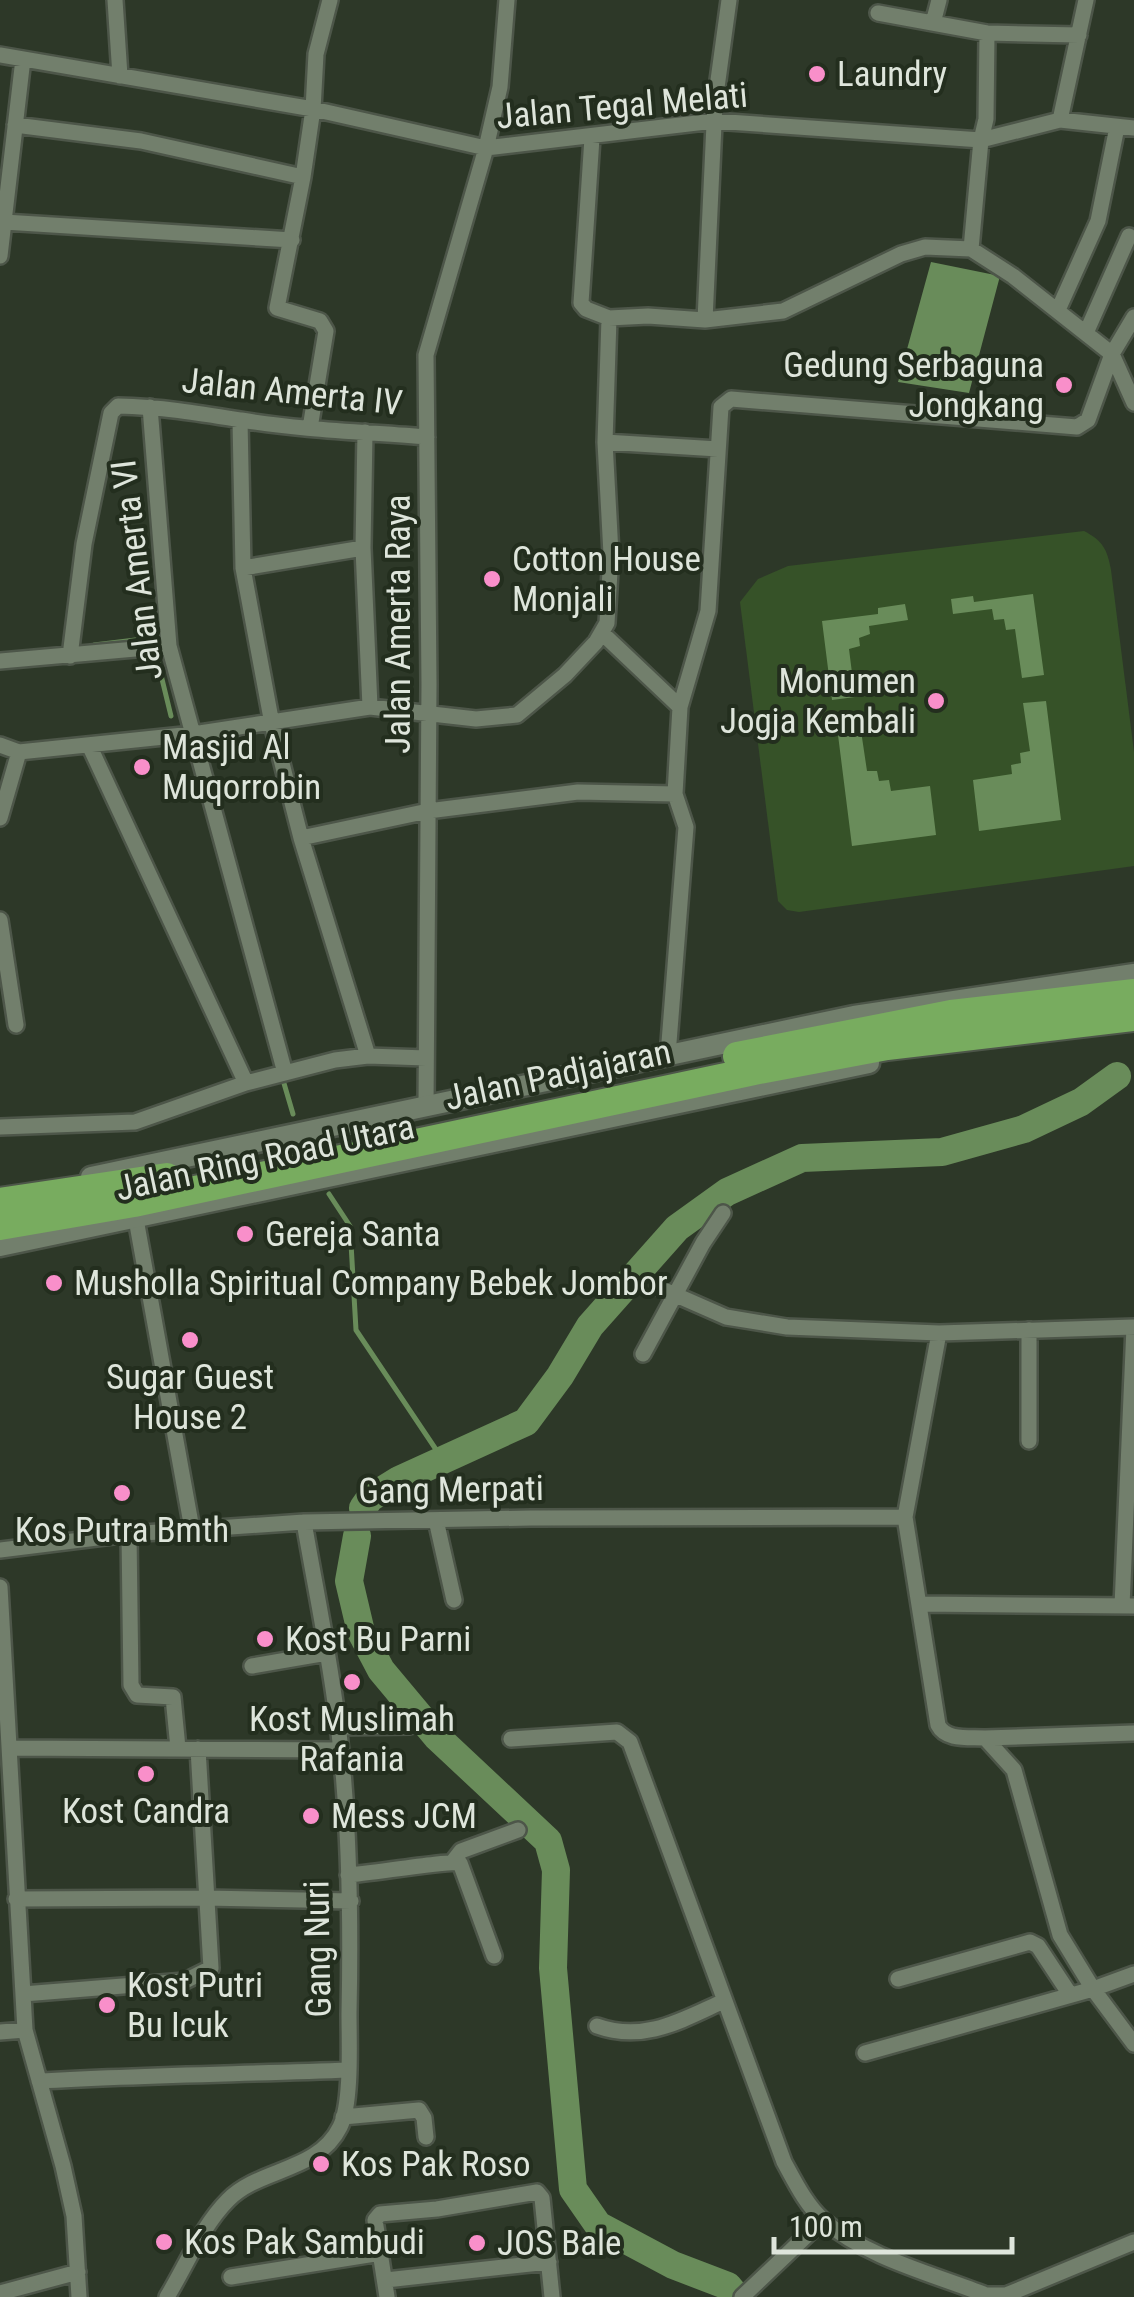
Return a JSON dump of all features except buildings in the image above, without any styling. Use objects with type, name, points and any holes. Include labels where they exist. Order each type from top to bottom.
[{"type":"highway","name":"Jalan Padjajaran","points":[[0,1202],[133,1184],[857,1030],[1134,992]]},
{"type":"highway","name":"Jalan Padjajaran","points":[[0,1226],[134,1212],[755,1079],[886,1046],[1134,1017]]},
{"type":"street","points":[[114,0],[120,76]]},
{"type":"street","points":[[310,428],[326,331],[320,321],[277,308],[303,177],[316,54],[330,0]]},
{"type":"street","name":"Jalan Amerta Raya","points":[[426,1108],[426,356],[500,87],[507,0]]},
{"type":"street","points":[[705,320],[714,121],[729,0]]},
{"type":"street","points":[[933,23],[939,0]]},
{"type":"street","points":[[1060,120],[1086,0]]},
{"type":"street","points":[[878,13],[987,33],[1079,35]]},
{"type":"street","points":[[971,249],[986,119],[987,33]]},
{"type":"street","name":"Jalan Tegal Melati","points":[[0,56],[313,110],[486,148],[714,121],[981,140],[1060,120],[1126,127]]},
{"type":"street","points":[[0,256],[4,178],[23,59]]},
{"type":"street","points":[[15,124],[141,142],[303,177]]},
{"type":"street","points":[[1058,310],[1098,221],[1126,127]]},
{"type":"street","points":[[592,138],[581,303],[586,309],[609,318],[705,320],[782,311],[901,254],[926,247],[971,249],[1058,310],[1112,354],[1134,403]]},
{"type":"street","points":[[4,222],[292,240]]},
{"type":"street","points":[[1086,333],[1129,236]]},
{"type":"street","points":[[668,1055],[686,827],[675,794],[680,707],[708,611],[721,408],[731,399],[1077,426],[1088,420],[1112,354],[1134,317]]},
{"type":"street","points":[[0,745],[18,752],[90,747],[370,708],[476,719],[517,715],[565,675],[608,623],[609,318]]},
{"type":"street","points":[[70,656],[84,544],[111,414],[118,406],[150,407]]},
{"type":"street","name":"Jalan Amerta IV","points":[[150,407],[310,428],[427,436]]},
{"type":"street","name":"Jalan Amerta VI","points":[[150,407],[169,646],[285,1073]]},
{"type":"street","points":[[240,420],[242,568],[272,724],[301,838],[368,1056]]},
{"type":"street","points":[[365,432],[363,548],[370,708]]},
{"type":"street","points":[[606,442],[718,449]]},
{"type":"street","points":[[242,568],[363,548]]},
{"type":"street","points":[[602,633],[680,707]]},
{"type":"street","points":[[0,660],[169,646]]},
{"type":"street","points":[[90,747],[246,1084]]},
{"type":"street","points":[[0,818],[18,752]]},
{"type":"street","points":[[301,838],[428,811],[578,792],[675,794]]},
{"type":"street","points":[[0,920],[5,986],[16,1026]]},
{"type":"street","name":"Jalan Ring Road Utara","points":[[59,1194],[78,1180],[106,1173],[854,1016],[1134,974]]},
{"type":"street","points":[[755,1079],[1134,1026]]},
{"type":"street","points":[[0,1127],[135,1122],[246,1084],[334,1060],[368,1056],[426,1058]]},
{"type":"street","points":[[134,1212],[192,1529]]},
{"type":"street","name":"Jalan Ring Road Utara","points":[[0,1246],[134,1212]]},
{"type":"street","points":[[643,1354],[702,1243],[723,1213]]},
{"type":"street","points":[[653,1285],[726,1317],[786,1328],[938,1333],[1134,1326],[1128,1606],[921,1604]]},
{"type":"street","points":[[1029,1441],[1030,1330]]},
{"type":"street","points":[[938,1333],[905,1517],[940,1730],[950,1736],[985,1738],[1134,1733]]},
{"type":"street","name":"Gang Merpati","points":[[0,1550],[130,1534],[304,1522],[905,1517]]},
{"type":"street","points":[[436,1520],[454,1600]]},
{"type":"street","name":"Gang Nuri","points":[[304,1522],[341,1750],[351,1902],[349,2070],[343,2117]]},
{"type":"street","points":[[130,1534],[131,1685],[138,1695],[173,1697],[178,1748]]},
{"type":"street","points":[[0,1587],[25,2030],[70,2199],[79,2297]]},
{"type":"street","points":[[252,1666],[327,1653]]},
{"type":"street","points":[[338,1727],[410,1726]]},
{"type":"street","points":[[511,1739],[617,1732],[630,1742],[784,2162],[803,2196],[824,2220],[867,2248],[985,2296],[1006,2295],[1134,2242]]},
{"type":"street","points":[[985,1738],[1014,1770],[1060,1935],[1093,1989],[1134,2044]]},
{"type":"street","points":[[7,1759],[178,1748],[341,1750]]},
{"type":"street","points":[[23,1994],[185,1981],[206,1972],[212,1958],[198,1749]]},
{"type":"street","points":[[348,1875],[454,1860],[461,1851],[518,1830]]},
{"type":"street","points":[[454,1860],[464,1871],[494,1956]]},
{"type":"street","points":[[16,1899],[351,1902]]},
{"type":"street","points":[[898,1980],[1025,1942],[1038,1946],[1069,1993]]},
{"type":"street","points":[[865,2054],[1134,1974]]},
{"type":"street","points":[[597,2026],[613,2032],[652,2032],[724,2001]]},
{"type":"street","points":[[0,2032],[25,2030]]},
{"type":"street","points":[[39,2081],[349,2070]]},
{"type":"street","points":[[168,2297],[229,2198],[258,2181],[298,2166],[334,2136],[343,2117],[419,2110],[426,2137]]},
{"type":"street","points":[[387,2297],[376,2220],[384,2211],[437,2209],[537,2192],[542,2198],[552,2297]]},
{"type":"street","points":[[747,2291],[824,2220]]},
{"type":"street","points":[[231,2276],[382,2253]]},
{"type":"street","points":[[386,2280],[549,2262]]},
{"type":"street","points":[[0,2293],[78,2272]]},
{"type":"shaded area","points":[[931,262],[1000,276],[969,393],[898,382]]},
{"type":"shaded area","points":[[1084,531],[1103,546],[1111,570],[1134,752],[1134,866],[799,912],[787,910],[778,901],[740,602],[758,579],[788,566]]},
{"type":"shaded area","points":[[1033,594],[1044,675],[1022,678],[1015,629],[1006,630],[1004,619],[994,620],[992,609],[953,614],[951,599],[973,596],[974,602]]},
{"type":"shaded area","points":[[905,604],[908,620],[869,626],[870,634],[859,638],[860,646],[849,649],[855,697],[832,700],[822,621],[878,614],[878,608]]},
{"type":"shaded area","points":[[1046,701],[1061,820],[979,831],[973,780],[1012,774],[1011,765],[1021,763],[1020,753],[1030,751],[1023,703]]},
{"type":"shaded area","points":[[860,724],[867,771],[877,771],[879,781],[889,780],[891,791],[930,786],[936,835],[852,846],[837,727]]},
{"type":"waterway","points":[[94,645],[152,638],[171,716]]},
{"type":"waterway","points":[[363,1508],[370,1498],[399,1480],[526,1422],[590,1326],[677,1228],[727,1192],[802,1158],[942,1152],[1024,1129],[1081,1102],[1117,1076]]},
{"type":"waterway","points":[[283,1080],[293,1114]]},
{"type":"waterway","points":[[329,1194],[350,1226],[356,1330],[443,1460]]},
{"type":"waterway","points":[[357,1536],[349,1581],[361,1632],[381,1670],[437,1737],[548,1841],[556,1870],[553,1968],[573,2189],[598,2225],[673,2265],[728,2286],[737,2297]]},
{"type":"place","name":"Laundry","points":[[817,74]]},
{"type":"place","name":"Gedung Serbaguna Jongkang","points":[[1064,385]]},
{"type":"place","name":"Cotton House Monjali","points":[[492,579]]},
{"type":"place","name":"Monumen Jogja Kembali","points":[[936,701]]},
{"type":"place","name":"Masjid Al Muqorrobin","points":[[142,767]]},
{"type":"place","name":"Gereja Santa","points":[[245,1234]]},
{"type":"place","name":"Musholla Spiritual Company Bebek Jombor","points":[[54,1283]]},
{"type":"place","name":"Sugar Guest House 2","points":[[190,1340]]},
{"type":"place","name":"Kos Putra Bmth","points":[[122,1493]]},
{"type":"place","name":"Kost Bu Parni","points":[[265,1639]]},
{"type":"place","name":"Kost Muslimah Rafania","points":[[352,1682]]},
{"type":"place","name":"Kost Candra","points":[[146,1774]]},
{"type":"place","name":"Mess JCM","points":[[311,1816]]},
{"type":"place","name":"Kost Putri Bu Icuk","points":[[107,2005]]},
{"type":"place","name":"Kos Pak Roso","points":[[321,2164]]},
{"type":"place","name":"Kos Pak Sambudi","points":[[164,2242]]},
{"type":"place","name":"JOS Bale","points":[[477,2243]]}]
